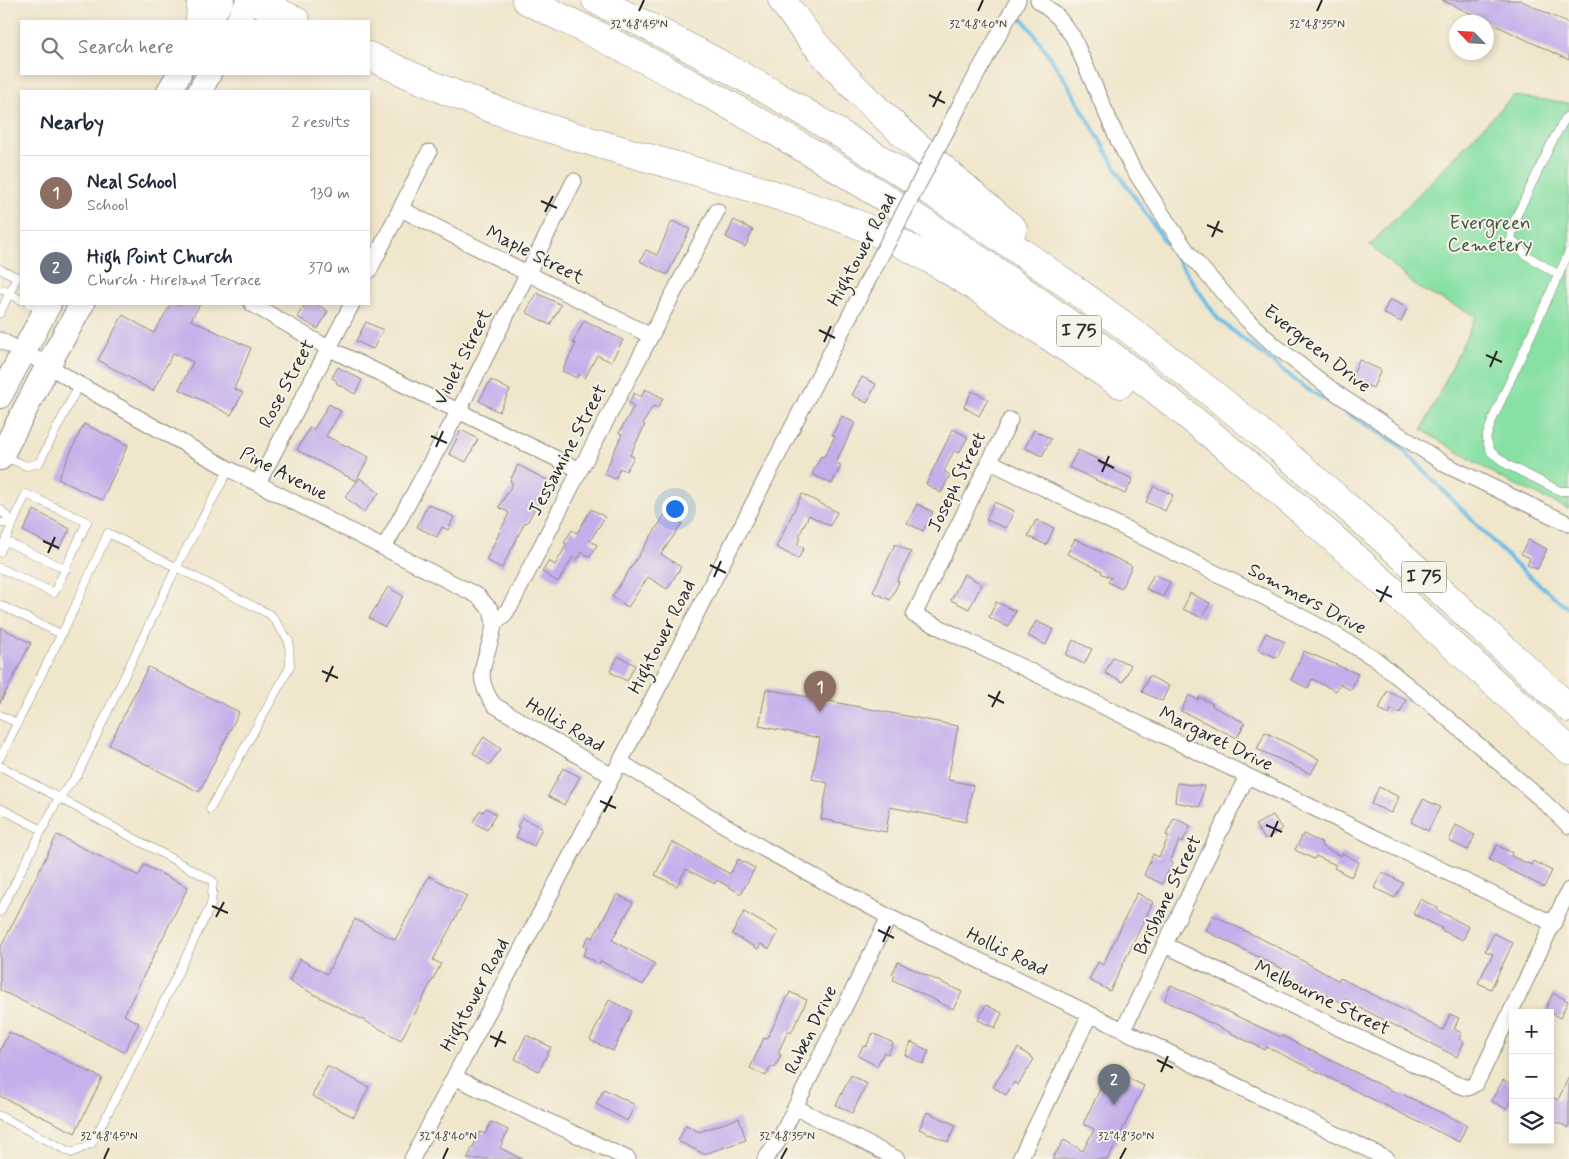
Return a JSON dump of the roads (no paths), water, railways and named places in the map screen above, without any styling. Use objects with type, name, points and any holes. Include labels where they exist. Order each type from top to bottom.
[{"type":"highway","points":[[200,20],[201,0]]},
{"type":"highway","points":[[255,0],[294,20]]},
{"type":"highway","name":"I 75","points":[[526,0],[622,47],[774,131],[882,197],[972,256],[1074,328],[1170,401],[1270,482],[1344,546],[1569,750]]},
{"type":"highway","name":"I 75","points":[[596,0],[658,31],[775,95],[853,142],[1001,237],[1116,319],[1214,395],[1278,448],[1569,708]]},
{"type":"highway","points":[[782,0],[818,48],[857,91],[1116,319]]},
{"type":"highway","points":[[370,56],[470,101],[572,136],[816,208],[876,232],[961,277],[1270,482]]},
{"type":"main road","points":[[210,20],[222,0]]},
{"type":"main road","points":[[239,20],[249,0]]},
{"type":"main road","points":[[170,90],[178,75]]},
{"type":"main road","points":[[201,90],[208,75]]},
{"type":"main road","points":[[1,456],[81,305]]},
{"type":"main road","points":[[0,396],[24,351],[41,306]]},
{"type":"street","name":"Hightower Road","points":[[412,1159],[620,762],[866,284],[960,105],[1018,0]]},
{"type":"street","name":"Evergreen Drive","points":[[1038,0],[1058,17],[1073,37],[1118,140],[1132,167],[1168,223],[1190,255],[1246,319],[1274,345],[1325,385],[1446,465],[1569,524]]},
{"type":"street","points":[[370,269],[429,152]]},
{"type":"street","name":"Violet Street","points":[[384,548],[458,412],[574,181]]},
{"type":"street","name":"Maple Street","points":[[401,209],[651,336]]},
{"type":"street","name":"Jessamine Street","points":[[494,623],[502,617],[512,603],[717,211]]},
{"type":"street","points":[[254,305],[328,348],[580,470]]},
{"type":"street","name":"Rose Street","points":[[258,483],[351,305]]},
{"type":"street","name":"Pine Avenue","points":[[0,340],[24,351],[79,385],[229,469],[478,596],[491,610],[494,623]]},
{"type":"street","name":"Joseph Street","points":[[940,562],[1010,420]]},
{"type":"street","name":"Sommers Drive","points":[[989,462],[1264,597],[1334,634],[1374,658],[1432,705],[1542,800],[1569,826]]},
{"type":"street","name":"Margaret Drive","points":[[940,562],[914,615],[1554,924]]},
{"type":"street","name":"Hollis Road","points":[[494,623],[493,637],[482,665],[481,674],[487,695],[498,707],[612,776]]},
{"type":"street","name":"Hollis Road","points":[[620,762],[764,849],[889,917],[1387,1159]]},
{"type":"street","name":"Brisbane Street","points":[[1123,1030],[1247,776]]},
{"type":"street","points":[[1554,924],[1569,890]]},
{"type":"street","name":"Ruben Drive","points":[[766,1159],[778,1142],[889,917]]},
{"type":"street","name":"Melbourne Street","points":[[1166,945],[1468,1088],[1475,1084],[1479,1078],[1554,924]]},
{"type":"street","points":[[1020,1159],[1090,1014]]},
{"type":"street","points":[[454,1077],[628,1159]]},
{"type":"street","points":[[795,1107],[897,1159]]},
{"type":"lane","points":[[1559,275],[1526,255],[1511,239],[1515,219],[1552,142],[1566,117],[1569,116]]},
{"type":"lane","points":[[1569,252],[1493,418],[1486,438],[1491,452],[1508,465],[1560,491],[1569,491]]},
{"type":"lane","points":[[0,269],[17,277],[6,292],[1,311]]},
{"type":"lane","points":[[6,292],[20,299]]},
{"type":"lane","points":[[1,456],[27,466],[39,463],[79,385]]},
{"type":"lane","points":[[0,912],[58,798],[78,774],[176,568],[229,469]]},
{"type":"lane","points":[[0,552],[26,494],[87,522],[54,593],[38,582],[21,574],[0,568]]},
{"type":"lane","points":[[0,509],[13,523]]},
{"type":"lane","points":[[0,523],[13,523]]},
{"type":"lane","points":[[0,758],[108,534],[271,615],[289,641],[290,667],[210,809]]},
{"type":"lane","points":[[5,541],[46,564],[66,570]]},
{"type":"lane","points":[[0,604],[61,634]]},
{"type":"lane","points":[[0,715],[17,723]]},
{"type":"lane","points":[[0,766],[213,881],[211,905],[131,1069],[92,1143],[72,1153],[0,1116]]},
{"type":"lane","points":[[0,808],[42,830]]},
{"type":"waterway","points":[[1021,17],[1067,83],[1123,180],[1218,319],[1304,387],[1398,444],[1516,565],[1569,609]]},
{"type":"place","name":"Neal School","points":[[820,712]]},
{"type":"place","name":"High Point Church","points":[[1114,1105]]},
{"type":"park label","name":"Evergreen Cemetery","points":[[1490,234]]}]
